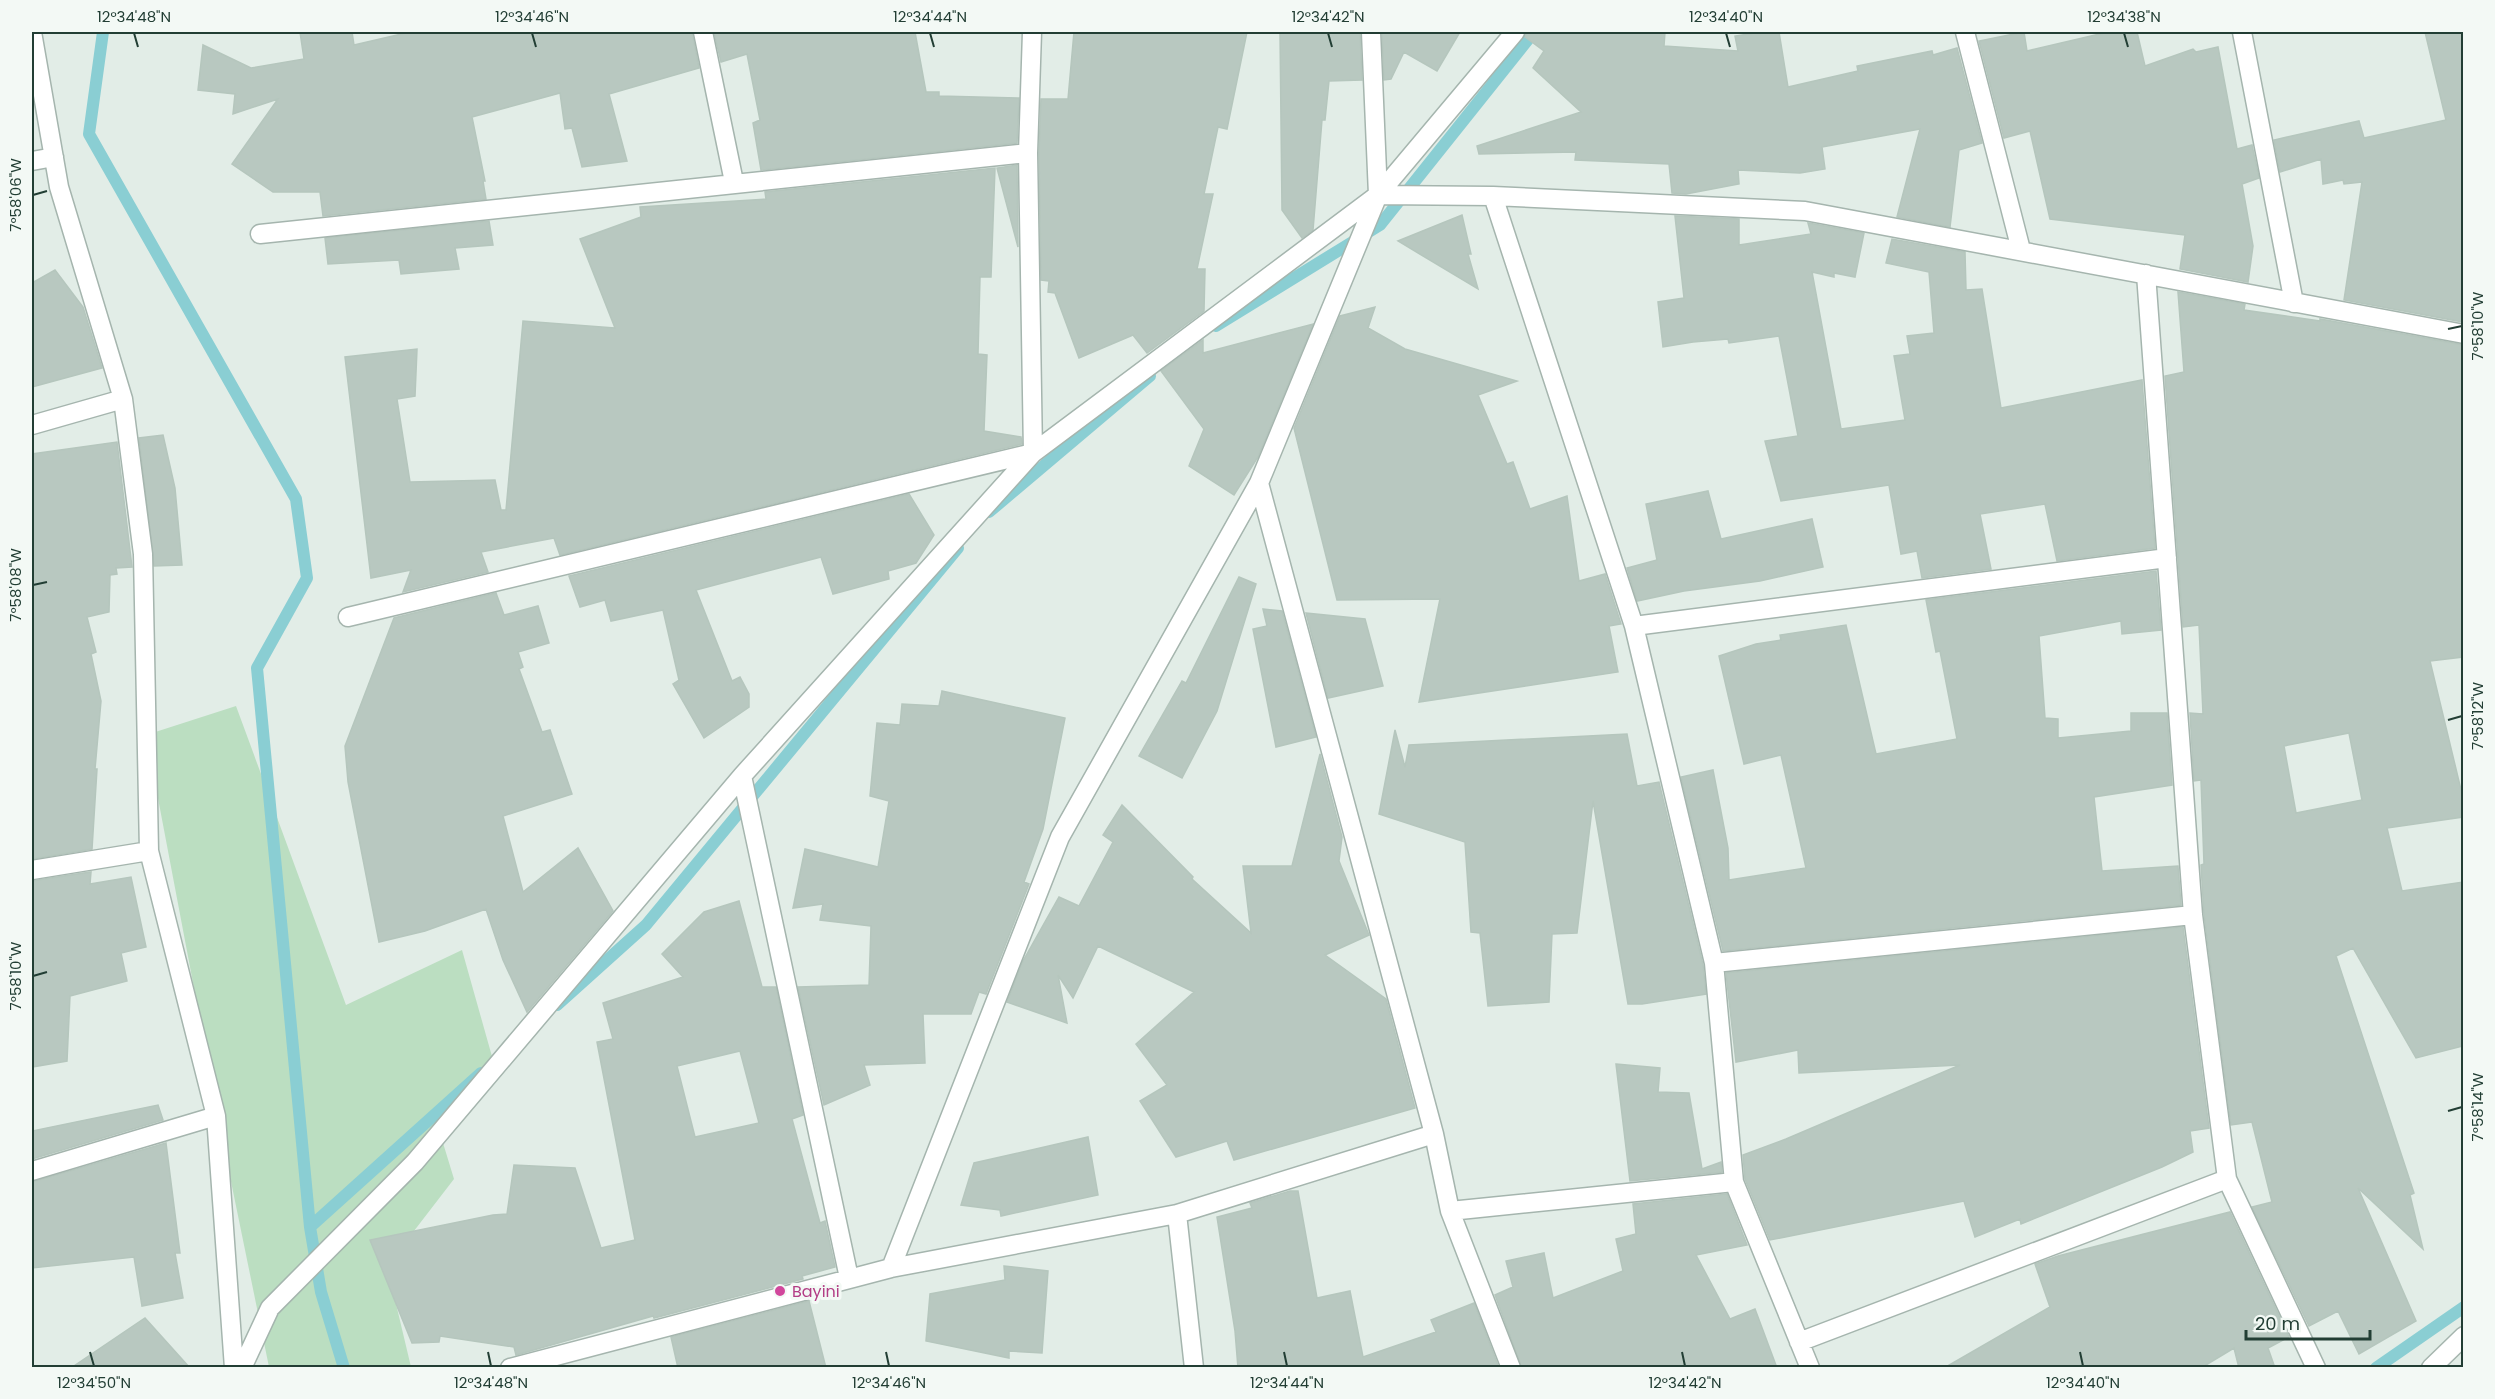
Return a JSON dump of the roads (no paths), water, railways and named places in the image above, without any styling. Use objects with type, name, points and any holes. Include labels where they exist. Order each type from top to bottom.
[{"type":"street","points":[[32,32],[59,187],[123,399],[143,554],[149,851],[216,1116],[234,1368]]},
{"type":"street","points":[[703,32],[734,182]]},
{"type":"street","points":[[1032,32],[1028,153],[1033,453]]},
{"type":"street","points":[[891,1268],[1060,837],[1259,483],[1378,195],[1371,32]]},
{"type":"street","points":[[242,1368],[270,1308],[415,1162],[742,776],[1033,453],[1378,195],[1515,32]]},
{"type":"street","points":[[1965,32],[2021,250]]},
{"type":"street","points":[[2242,32],[2294,303]]},
{"type":"street","points":[[260,234],[734,182],[1028,153]]},
{"type":"street","points":[[32,161],[54,157]]},
{"type":"street","points":[[1378,195],[1493,196],[1805,211],[2463,334]]},
{"type":"street","points":[[1493,196],[1634,626],[1714,963],[1734,1182],[1810,1368]]},
{"type":"street","points":[[2146,274],[2193,915],[2227,1179],[2316,1368]]},
{"type":"street","points":[[32,425],[123,399]]},
{"type":"street","points":[[348,616],[1033,453]]},
{"type":"street","points":[[1259,483],[1434,1134],[1450,1211],[1511,1368]]},
{"type":"street","points":[[1634,626],[2167,558]]},
{"type":"street","points":[[742,776],[849,1278]]},
{"type":"street","points":[[32,870],[149,851]]},
{"type":"street","points":[[1714,963],[2193,915]]},
{"type":"street","points":[[32,1171],[216,1116]]},
{"type":"street","points":[[510,1368],[891,1268],[1177,1214],[1434,1134]]},
{"type":"street","points":[[1799,1342],[2227,1179]]},
{"type":"street","points":[[1450,1211],[1734,1182]]},
{"type":"street","points":[[1177,1214],[1194,1368]]},
{"type":"street","points":[[2431,1368],[2463,1336]]},
{"type":"waterway","points":[[103,32],[89,134],[296,499],[307,578],[257,668],[310,1227],[321,1292],[344,1368]]},
{"type":"waterway","points":[[1216,326],[1380,225],[1534,32]]},
{"type":"waterway","points":[[989,512],[1150,376]]},
{"type":"waterway","points":[[557,1005],[646,925],[958,548]]},
{"type":"waterway","points":[[310,1227],[481,1073]]},
{"type":"waterway","points":[[2376,1368],[2464,1307]]},
{"type":"place","name":"Bayini","points":[[780,1291]]}]
